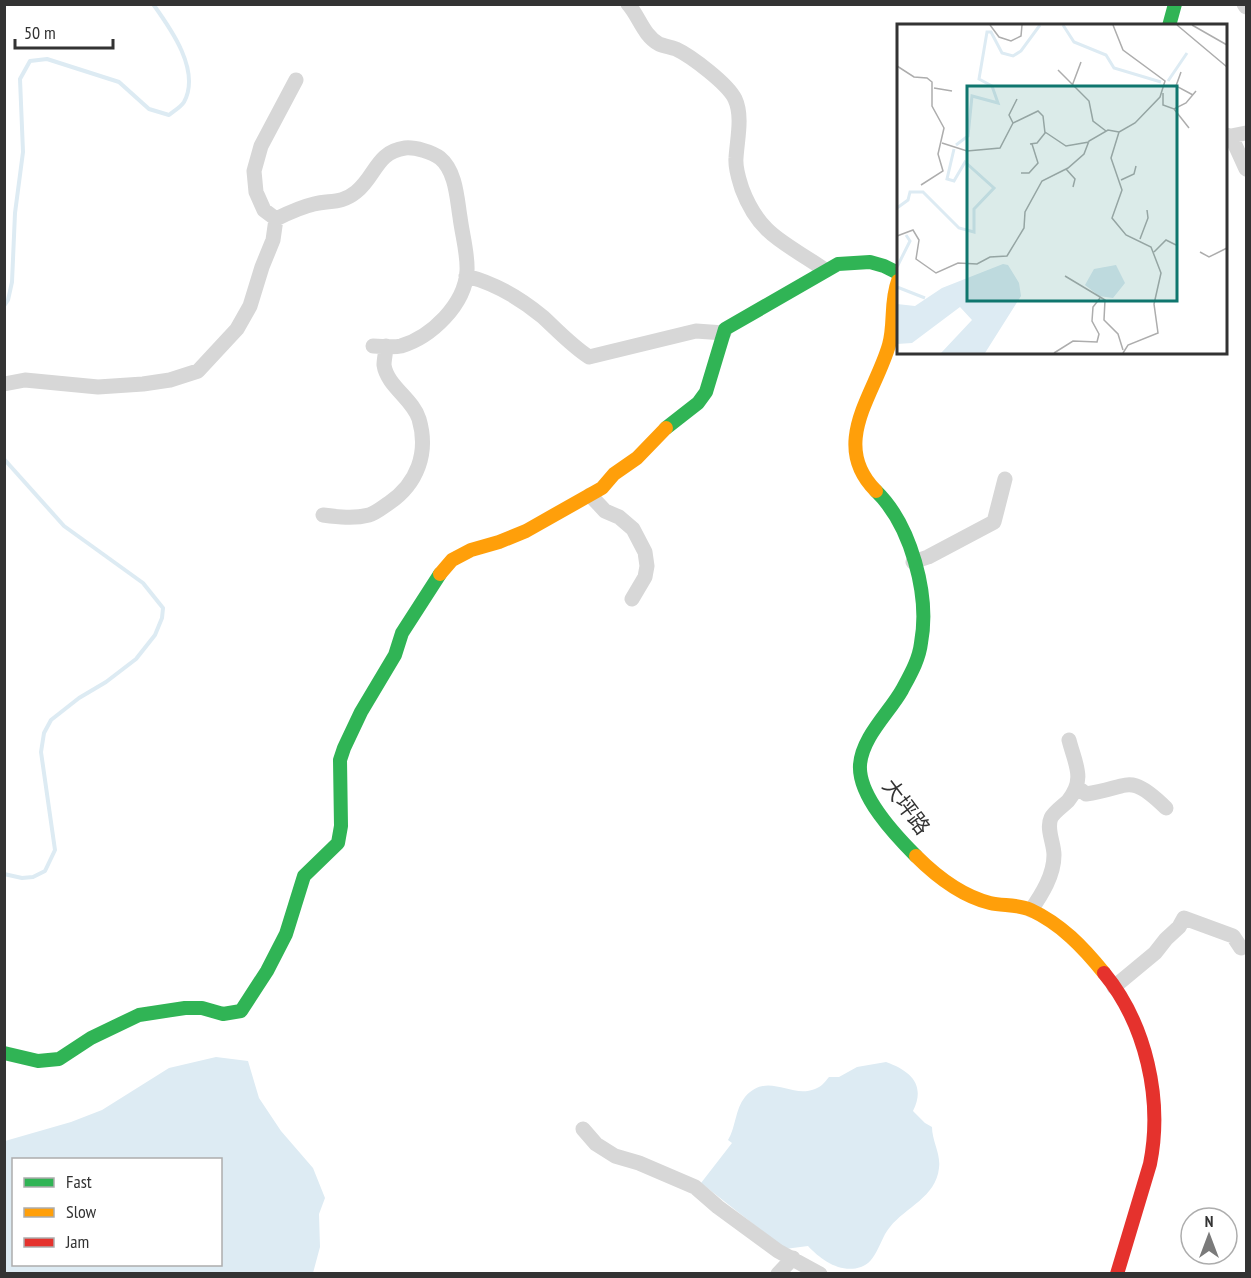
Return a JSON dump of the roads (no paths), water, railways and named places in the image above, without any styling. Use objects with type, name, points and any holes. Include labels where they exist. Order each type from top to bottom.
[{"type":"street","points":[[628,4],[644,31],[658,43],[677,50],[699,63],[728,88],[735,98],[739,111],[735,163],[751,211],[770,234],[825,270]]},
{"type":"street","points":[[1170,24],[1175,4]]},
{"type":"street","points":[[276,219],[264,210],[256,192],[254,171],[261,146],[296,80]]},
{"type":"street","points":[[1234,135],[1246,169]]},
{"type":"street","points":[[276,219],[314,204],[339,202],[357,191],[379,160],[394,151],[407,148],[424,151],[440,158],[454,182],[466,258],[466,276],[460,294],[450,311],[437,325],[417,339],[398,346],[380,346],[388,374],[419,418],[422,461],[412,481],[400,496],[369,515],[343,518],[323,515]]},
{"type":"street","points":[[4,384],[25,380],[98,387],[143,384],[170,380],[198,371],[237,329],[250,306],[273,240],[276,219]]},
{"type":"street","points":[[4,1053],[38,1061],[59,1059],[91,1038],[139,1015],[185,1008],[202,1008],[223,1014],[241,1011],[267,971],[286,934],[304,876],[338,843],[341,826],[340,760],[344,748],[361,712],[395,655],[402,633],[444,568],[452,560],[471,550],[526,531],[602,488],[614,474],[636,458],[669,425],[698,404],[706,392],[725,329],[745,320],[838,264],[852,261],[887,265],[897,272]]},
{"type":"street","points":[[466,276],[486,281],[512,295],[541,316],[589,357],[696,331],[723,333]]},
{"type":"street","name":"大坪路","points":[[897,283],[894,290],[891,337],[882,367],[864,404],[856,430],[857,459],[864,477],[896,513],[906,536],[918,583],[922,644],[905,685],[887,715],[873,730],[865,744],[860,765],[862,782],[870,800],[902,840],[928,868],[948,883],[986,902],[1014,905],[1031,910],[1069,934],[1092,957],[1114,987],[1135,1023],[1151,1083],[1155,1112],[1153,1147],[1117,1274]]},
{"type":"street","points":[[913,562],[928,557],[994,522],[1005,479]]},
{"type":"street","points":[[590,495],[605,511],[619,517],[633,529],[645,552],[647,566],[645,577],[632,599]]},
{"type":"street","points":[[1031,910],[1052,868],[1054,855],[1050,828],[1052,818],[1077,787],[1079,776],[1069,740]]},
{"type":"street","points":[[1077,787],[1086,794],[1125,784],[1135,784],[1166,808]]},
{"type":"street","points":[[1114,987],[1155,953],[1179,927],[1184,918],[1233,936],[1241,948]]},
{"type":"street","points":[[582,1129],[596,1144],[615,1156],[639,1162],[695,1187],[778,1251],[820,1274]]},
{"type":"street","points":[[778,1274],[793,1258]]},
{"type":"waterway","points":[[4,306],[8,300],[12,282],[15,213],[23,152],[20,79],[30,61],[47,59],[119,82],[149,109],[169,115],[184,102],[189,77],[182,51],[153,4]]},
{"type":"waterway","points":[[4,459],[64,526],[143,583],[163,608],[162,618],[155,635],[136,659],[51,720],[44,733],[41,752],[55,850],[45,871],[33,877],[22,878],[4,874]]}]
